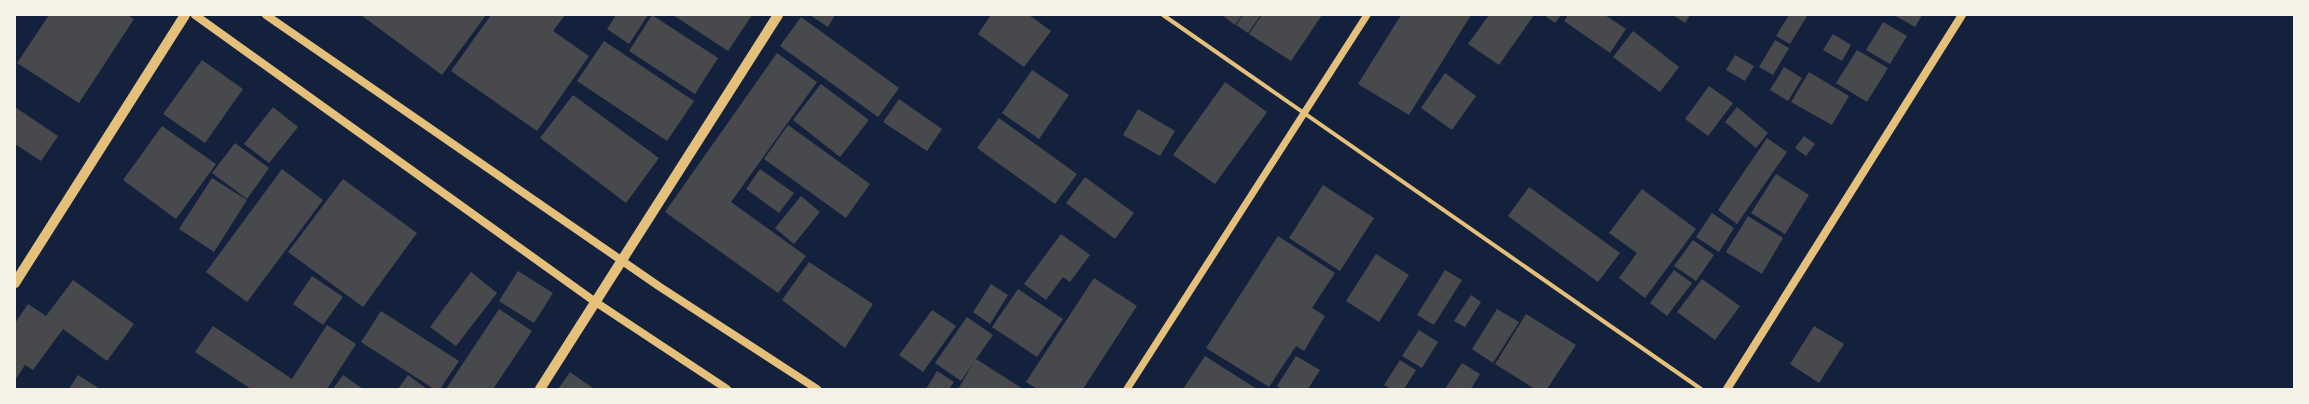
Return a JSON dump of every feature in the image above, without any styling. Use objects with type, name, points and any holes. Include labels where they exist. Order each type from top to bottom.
[{"type":"main road","points":[[15,283],[185,15]]},
{"type":"main road","points":[[195,15],[594,301],[727,389]]},
{"type":"main road","points":[[266,15],[621,260],[817,389]]},
{"type":"main road","points":[[540,389],[594,301],[778,15]]},
{"type":"main road","points":[[1727,389],[1962,15]]},
{"type":"street","points":[[1163,15],[1305,112],[1701,389]]},
{"type":"street","points":[[1127,389],[1367,15]]},
{"type":"building","points":[[49,15],[127,15],[134,19],[79,103],[17,63]]},
{"type":"building","points":[[361,15],[486,15],[442,75]]},
{"type":"building","points":[[491,15],[565,15],[553,31],[589,56],[537,131],[451,71]]},
{"type":"building","points":[[616,15],[648,15],[629,44],[607,29]]},
{"type":"building","points":[[652,15],[718,58],[695,94],[629,51]]},
{"type":"building","points":[[673,15],[752,15],[728,51]]},
{"type":"building","points":[[810,15],[835,15],[828,27]]},
{"type":"building","points":[[991,15],[1029,15],[1051,31],[1024,67],[978,34]]},
{"type":"building","points":[[1222,15],[1242,15],[1235,25]]},
{"type":"building","points":[[1243,15],[1261,15],[1248,33],[1236,25]]},
{"type":"building","points":[[1262,15],[1322,15],[1291,61],[1249,34]]},
{"type":"building","points":[[1401,15],[1471,15],[1409,115],[1358,84]]},
{"type":"building","points":[[1489,15],[1534,15],[1499,65],[1468,44]]},
{"type":"building","points":[[1544,15],[1561,15],[1555,23]]},
{"type":"building","points":[[1568,15],[1605,15],[1626,29],[1610,53],[1564,21]]},
{"type":"building","points":[[1673,15],[1690,15],[1685,23]]},
{"type":"building","points":[[1789,15],[1807,16],[1790,44],[1776,36]]},
{"type":"building","points":[[1894,15],[1922,15],[1915,27]]},
{"type":"building","points":[[801,17],[899,88],[878,117],[780,46]]},
{"type":"building","points":[[1883,22],[1907,36],[1890,64],[1866,50]]},
{"type":"building","points":[[1633,31],[1679,67],[1660,92],[1613,57]]},
{"type":"building","points":[[1833,34],[1851,45],[1842,61],[1823,50]]},
{"type":"building","points":[[1775,40],[1789,48],[1773,75],[1759,67]]},
{"type":"building","points":[[604,41],[694,101],[667,141],[577,81]]},
{"type":"building","points":[[1857,50],[1888,68],[1867,102],[1836,83]]},
{"type":"building","points":[[777,53],[817,82],[731,202],[806,256],[778,293],[665,212]]},
{"type":"building","points":[[1735,55],[1754,66],[1745,81],[1726,70]]},
{"type":"building","points":[[202,60],[243,89],[205,143],[163,114]]},
{"type":"building","points":[[1784,67],[1802,78],[1788,101],[1770,90]]},
{"type":"building","points":[[1032,70],[1069,95],[1039,139],[1002,113]]},
{"type":"building","points":[[1809,72],[1849,96],[1832,125],[1791,102]]},
{"type":"building","points":[[1445,73],[1476,96],[1452,130],[1421,108]]},
{"type":"building","points":[[1225,82],[1267,112],[1215,184],[1173,155]]},
{"type":"building","points":[[821,84],[869,120],[840,157],[793,120]]},
{"type":"building","points":[[1709,86],[1733,103],[1708,136],[1685,119]]},
{"type":"building","points":[[573,95],[659,158],[626,203],[540,138]]},
{"type":"building","points":[[899,99],[942,129],[927,151],[883,122]]},
{"type":"building","points":[[15,107],[58,136],[41,161],[15,144]]},
{"type":"building","points":[[273,107],[298,127],[269,163],[244,144]]},
{"type":"building","points":[[1737,107],[1768,133],[1756,148],[1725,122]]},
{"type":"building","points":[[1138,109],[1175,131],[1160,156],[1123,135]]},
{"type":"building","points":[[999,118],[1077,174],[1055,204],[977,148]]},
{"type":"building","points":[[788,125],[870,184],[846,218],[764,159]]},
{"type":"building","points":[[162,126],[216,164],[176,219],[123,180]]},
{"type":"building","points":[[1804,136],[1815,144],[1806,156],[1795,148]]},
{"type":"building","points":[[1767,138],[1787,152],[1737,224],[1718,210]]},
{"type":"building","points":[[235,143],[269,168],[247,199],[212,173]]},
{"type":"building","points":[[282,169],[323,200],[247,302],[206,272]]},
{"type":"building","points":[[760,169],[794,193],[779,213],[746,189]]},
{"type":"building","points":[[1776,174],[1809,195],[1785,234],[1751,213]]},
{"type":"building","points":[[1085,177],[1134,213],[1115,239],[1066,203]]},
{"type":"building","points":[[212,178],[247,200],[214,252],[179,229]]},
{"type":"building","points":[[343,179],[417,233],[363,307],[288,252]]},
{"type":"building","points":[[1323,185],[1374,218],[1340,271],[1289,238]]},
{"type":"building","points":[[1529,187],[1620,253],[1598,282],[1508,216]]},
{"type":"building","points":[[1642,189],[1696,229],[1645,298],[1619,278],[1637,253],[1609,233]]},
{"type":"building","points":[[801,196],[820,212],[794,244],[775,228]]},
{"type":"building","points":[[1712,213],[1734,228],[1719,252],[1696,237]]},
{"type":"building","points":[[1748,216],[1783,238],[1762,274],[1726,252]]},
{"type":"building","points":[[1061,234],[1090,255],[1070,282],[1063,277],[1046,300],[1024,284]]},
{"type":"building","points":[[1278,236],[1335,273],[1312,308],[1325,316],[1304,351],[1296,346],[1269,387],[1206,348]]},
{"type":"building","points":[[1693,240],[1714,255],[1696,281],[1674,266]]},
{"type":"building","points":[[1376,254],[1409,275],[1379,322],[1346,301]]},
{"type":"building","points":[[809,262],[873,304],[845,348],[782,300]]},
{"type":"building","points":[[1445,270],[1462,280],[1434,325],[1417,315]]},
{"type":"building","points":[[1674,270],[1692,283],[1667,316],[1650,303]]},
{"type":"building","points":[[518,271],[553,293],[534,323],[499,301]]},
{"type":"building","points":[[471,272],[497,293],[456,346],[430,327]]},
{"type":"building","points":[[312,276],[343,297],[323,325],[293,304]]},
{"type":"building","points":[[1094,278],[1137,306],[1083,389],[1037,389],[1026,382]]},
{"type":"building","points":[[1702,279],[1740,306],[1715,340],[1677,312]]},
{"type":"building","points":[[73,280],[134,324],[107,361],[63,329],[33,370],[25,365],[15,380],[15,323],[28,304],[46,316]]},
{"type":"building","points":[[991,284],[1008,295],[990,324],[973,312]]},
{"type":"building","points":[[1018,289],[1063,319],[1037,357],[992,327]]},
{"type":"building","points":[[1471,295],[1481,302],[1465,327],[1454,321]]},
{"type":"building","points":[[499,309],[532,331],[493,389],[446,389]]},
{"type":"building","points":[[1497,309],[1519,322],[1493,363],[1472,349]]},
{"type":"building","points":[[932,310],[956,326],[923,372],[899,355]]},
{"type":"building","points":[[381,311],[459,361],[440,389],[434,389],[361,342]]},
{"type":"building","points":[[1526,314],[1576,345],[1547,389],[1535,389],[1495,364]]},
{"type":"building","points":[[967,317],[993,335],[976,359],[1023,389],[958,389],[974,362],[961,381],[935,363]]},
{"type":"building","points":[[327,325],[356,344],[327,389],[251,389],[195,352],[213,326],[292,379]]},
{"type":"building","points":[[1814,326],[1844,344],[1819,383],[1790,364]]},
{"type":"building","points":[[1419,330],[1438,342],[1422,368],[1402,356]]},
{"type":"building","points":[[1205,356],[1257,389],[1183,389]]},
{"type":"building","points":[[1296,356],[1320,370],[1308,389],[1281,389],[1277,386]]},
{"type":"building","points":[[1400,360],[1416,370],[1404,389],[1391,389],[1384,385]]},
{"type":"building","points":[[1462,363],[1480,374],[1471,389],[1445,389]]},
{"type":"building","points":[[937,371],[954,382],[949,389],[926,389]]},
{"type":"building","points":[[570,372],[594,389],[558,389]]},
{"type":"building","points":[[78,375],[100,389],[69,389]]},
{"type":"building","points":[[343,375],[363,389],[333,389]]},
{"type":"building","points":[[408,375],[427,389],[398,389]]}]
